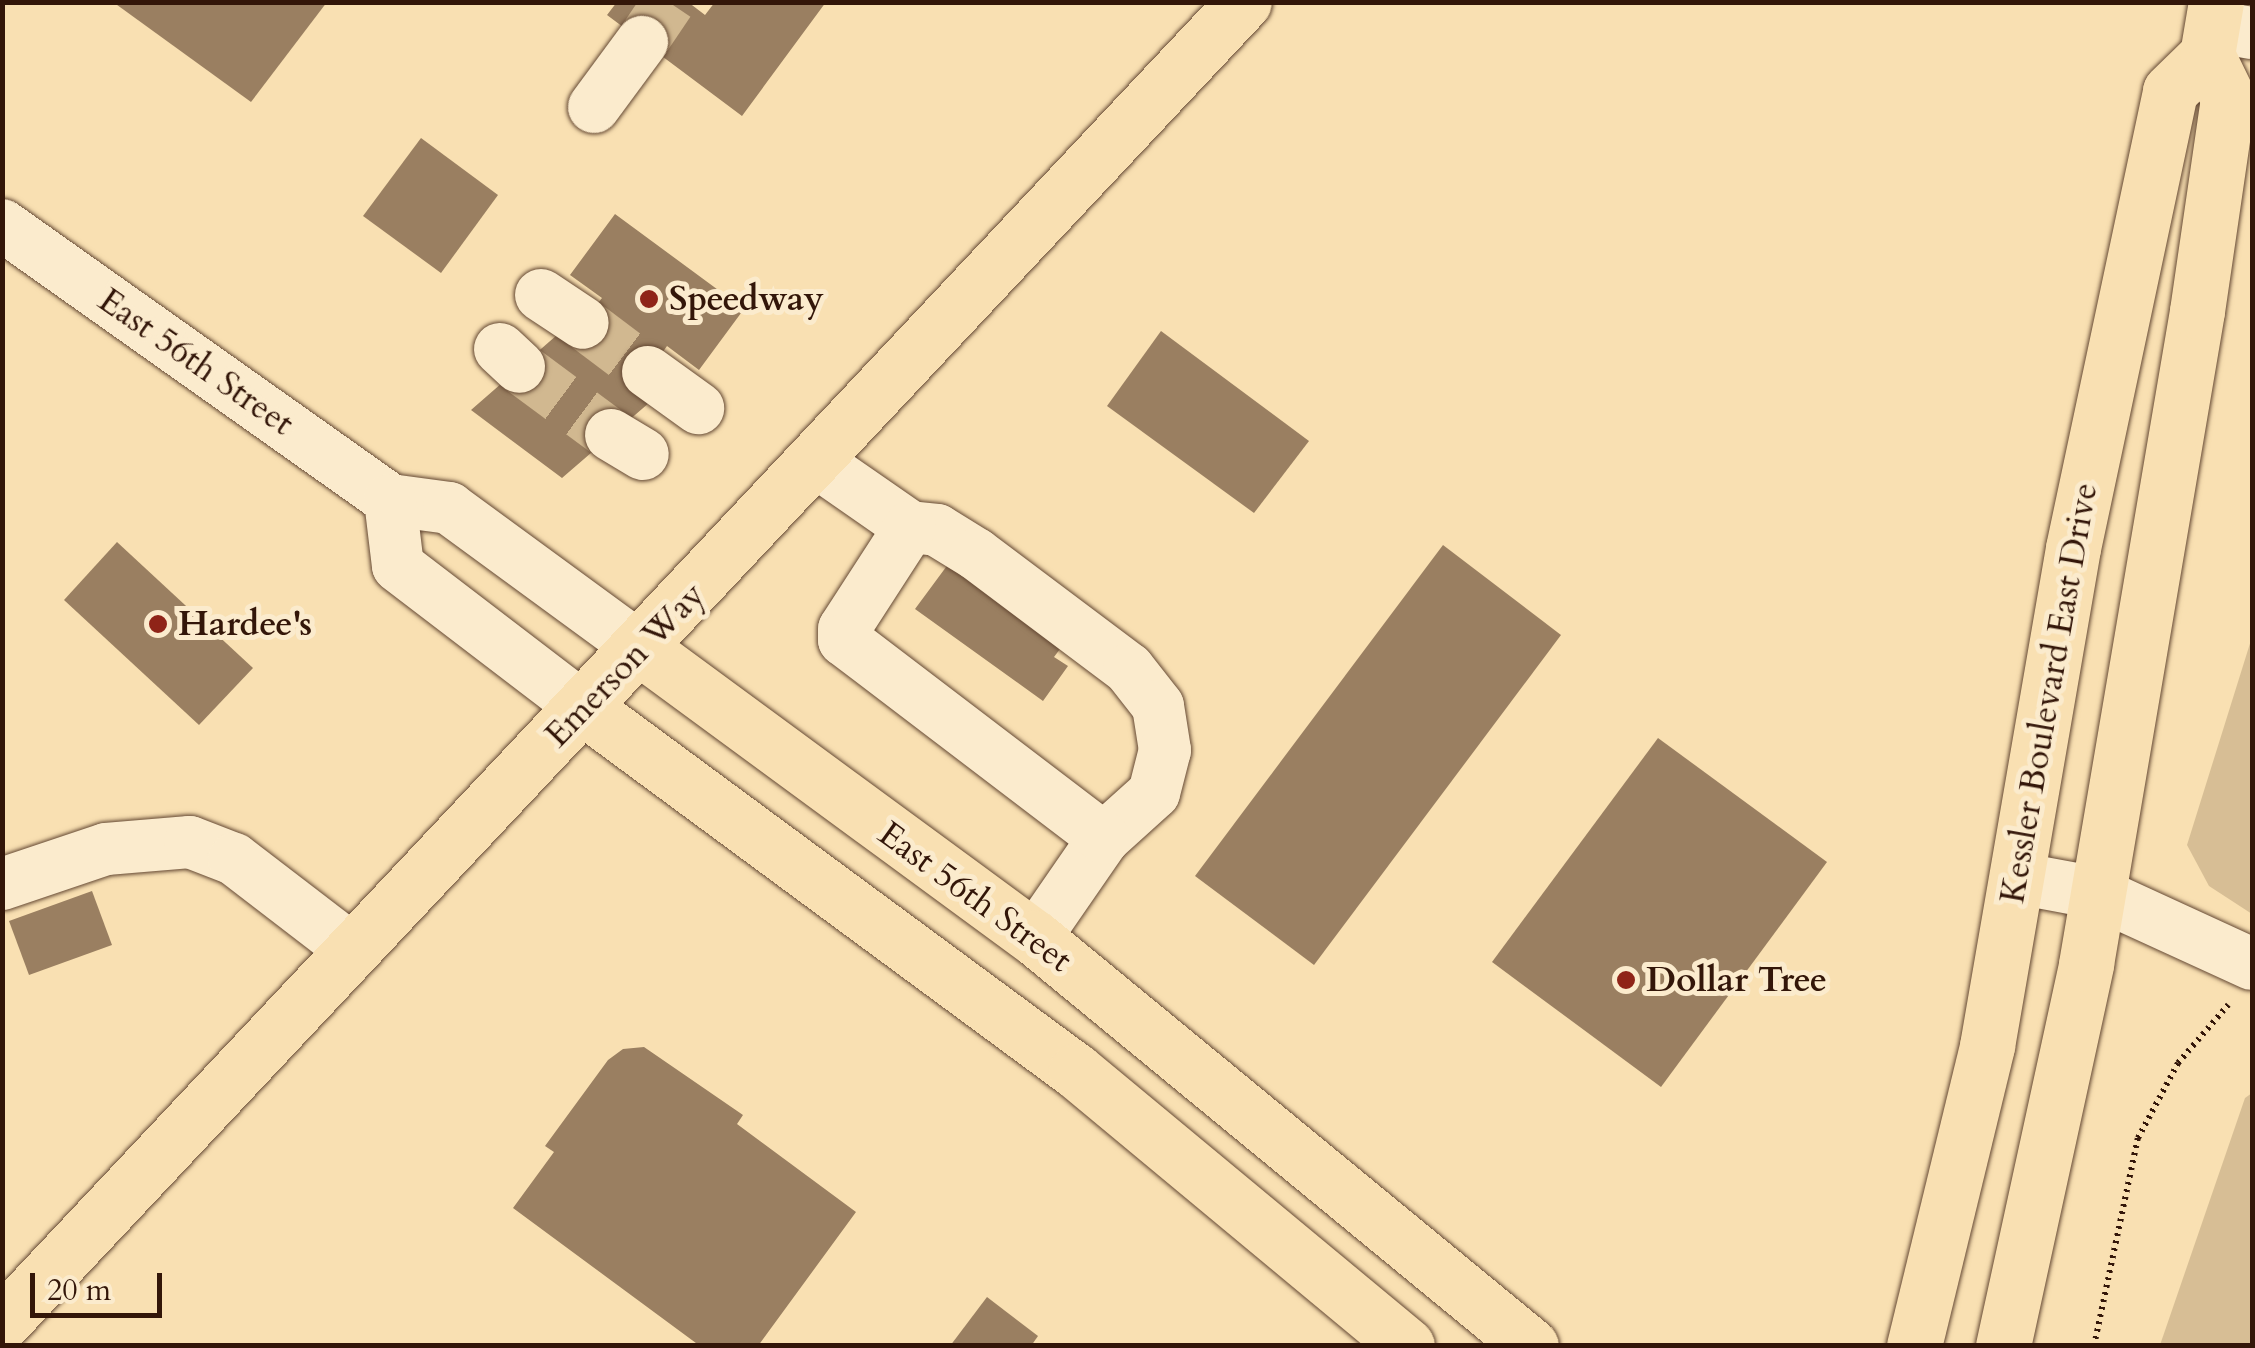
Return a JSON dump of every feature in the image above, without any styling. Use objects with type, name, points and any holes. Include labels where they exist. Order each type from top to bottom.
[{"type":"main road","name":"Emerson Way","points":[[2,1323],[818,463],[1244,2]]},
{"type":"main road","name":"Kessler Boulevard East Drive","points":[[1914,1346],[1953,1203],[2017,878],[2070,565],[2170,91],[2222,29]]},
{"type":"main road","name":"Kessler Boulevard East Drive","points":[[2003,1346],[2097,893],[2228,98],[2222,29]]},
{"type":"main road","name":"East 56th Street","points":[[640,648],[1036,938],[1531,1346]]},
{"type":"main road","points":[[584,708],[1076,1072],[1407,1346]]},
{"type":"street","points":[[594,107],[642,42]]},
{"type":"street","name":"East 56th Street","points":[[2,225],[390,500],[449,508],[640,648]]},
{"type":"street","points":[[648,372],[698,408]]},
{"type":"street","points":[[818,463],[910,528],[956,540],[1121,662],[1150,690],[1164,725],[1158,785],[1136,814],[1104,838],[1036,938]]},
{"type":"street","points":[[390,500],[398,566],[584,708]]},
{"type":"street","points":[[910,528],[844,629],[844,640],[1104,838]]},
{"type":"street","points":[[2,884],[106,850],[190,842],[234,859],[354,951]]},
{"type":"street","points":[[2017,878],[2097,893],[2240,984]]},
{"type":"path","points":[[2094,1346],[2138,1138],[2178,1063],[2240,984]]},
{"type":"shaded area","points":[[2252,637],[2252,914],[2209,886],[2187,845]]},
{"type":"shaded area","points":[[2252,1093],[2252,1345],[2160,1345],[2245,1098]]},
{"type":"building","points":[[113,2],[327,2],[251,102]]},
{"type":"building","points":[[617,2],[688,2],[705,15],[715,2],[826,2],[742,116],[607,15]]},
{"type":"building","points":[[421,138],[498,195],[441,273],[363,216]]},
{"type":"building","points":[[615,214],[744,309],[699,370],[667,346],[640,384],[657,396],[562,478],[471,410],[565,328],[574,334],[602,298],[570,275]]},
{"type":"building","points":[[1161,331],[1309,441],[1254,513],[1107,406]]},
{"type":"building","points":[[117,542],[253,668],[199,725],[64,600]]},
{"type":"building","points":[[1443,545],[1561,635],[1314,965],[1195,876]]},
{"type":"building","points":[[949,563],[1060,649],[1054,657],[1068,666],[1043,701],[915,609]]},
{"type":"building","points":[[1658,738],[1827,862],[1661,1087],[1492,962]]},
{"type":"building","points":[[92,891],[112,945],[29,975],[9,921]]},
{"type":"building","points":[[644,1047],[743,1115],[737,1124],[856,1212],[758,1346],[700,1346],[513,1208],[554,1152],[545,1146],[608,1060],[623,1049]]},
{"type":"building","points":[[987,1297],[1038,1336],[1031,1346],[950,1346]]},
{"type":"tunnel","points":[[642,42],[669,2]]},
{"type":"tunnel","points":[[583,323],[648,372]]},
{"type":"tunnel","points":[[519,367],[611,435]]},
{"type":"place","name":"Speedway","points":[[649,299]]},
{"type":"place","name":"Hardee's","points":[[158,624]]},
{"type":"place","name":"Dollar Tree","points":[[1626,980]]}]
